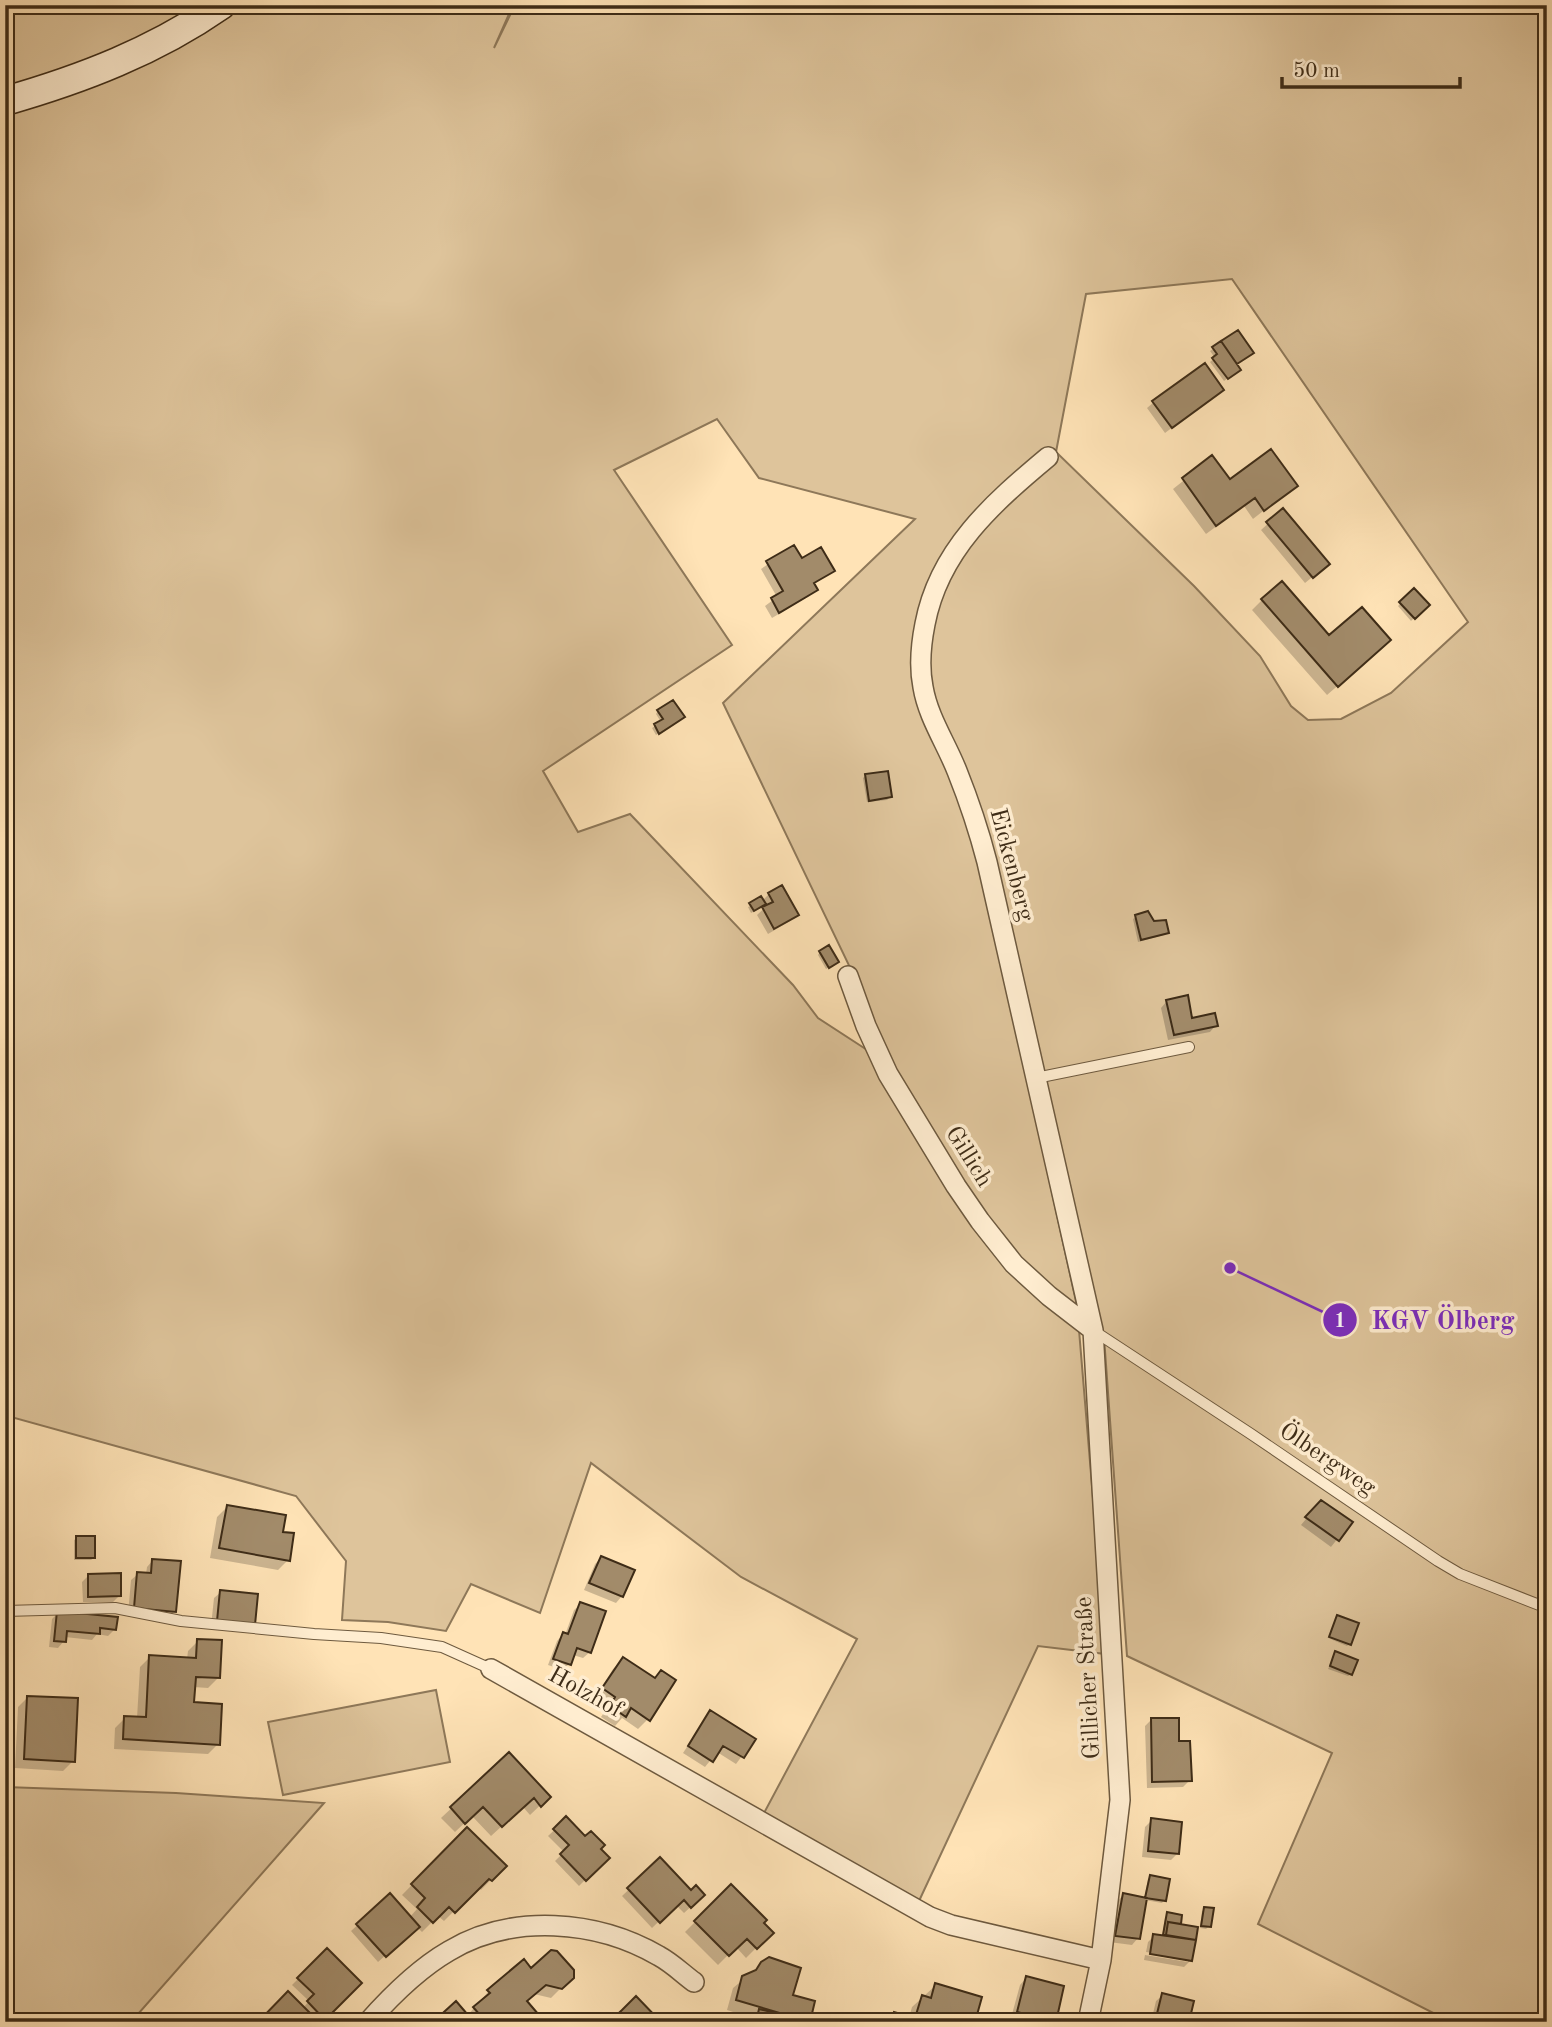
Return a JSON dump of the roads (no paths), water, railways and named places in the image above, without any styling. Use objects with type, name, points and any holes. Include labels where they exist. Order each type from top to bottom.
[{"type":"main road","points":[[5,101],[69,82],[125,60],[165,41],[221,5]]},
{"type":"street","name":"Eickenberg","points":[[1048,457],[1003,495],[957,546],[936,586],[927,613],[921,664],[923,687],[930,711],[974,814],[987,862],[1093,1330]]},
{"type":"street","name":"Gillich","points":[[848,976],[866,1026],[888,1074],[962,1195],[1014,1264],[1049,1296],[1093,1330]]},
{"type":"street","name":"Gillicher Straße","points":[[1088,2022],[1101,1960],[1120,1800],[1093,1330]]},
{"type":"street","name":"Holzhof","points":[[491,1669],[930,1917],[951,1926],[1101,1960]]},
{"type":"street","points":[[368,2022],[392,1995],[447,1952],[473,1939],[521,1927],[561,1926],[594,1931],[660,1956],[694,1982]]},
{"type":"lane","points":[[1036,1078],[1189,1047]]},
{"type":"lane","name":"Ölbergweg","points":[[1093,1330],[1438,1561],[1460,1574],[1547,1608]]},
{"type":"lane","name":"Holzhof","points":[[5,1611],[115,1608],[181,1621],[381,1638],[443,1647],[491,1669]]},
{"type":"place","name":"KGV Ölberg","points":[[1230,1268]]}]
